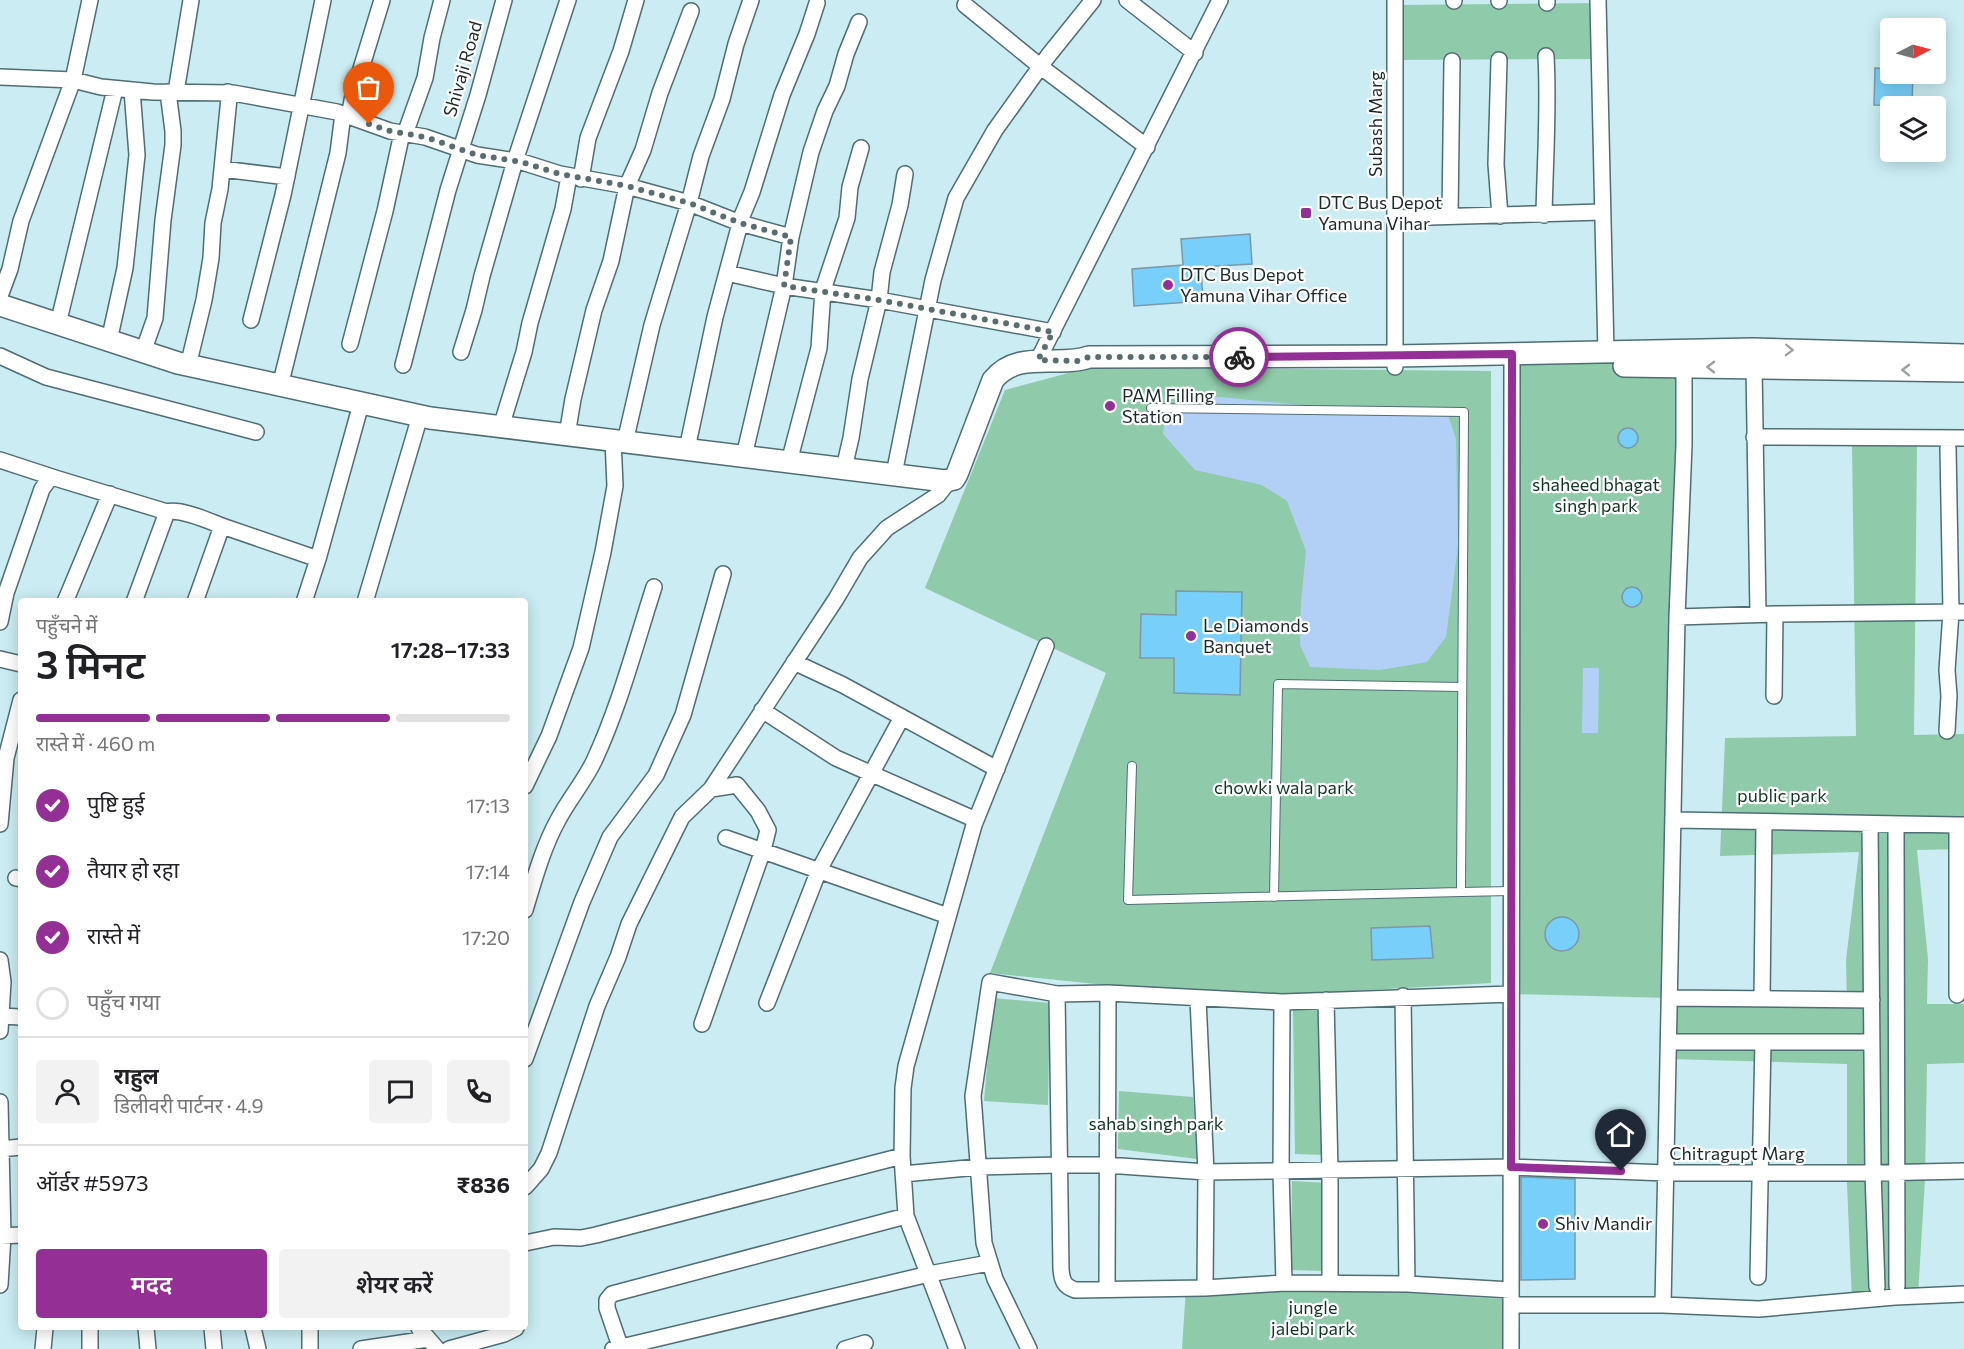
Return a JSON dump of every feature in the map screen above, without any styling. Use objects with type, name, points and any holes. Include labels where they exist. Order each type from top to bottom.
[{"type":"street","points":[[0,296],[10,268],[21,221],[73,80],[90,0]]},
{"type":"street","points":[[143,352],[155,318],[163,220],[173,145],[172,92],[191,0]]},
{"type":"street","points":[[251,320],[286,177],[323,0]]},
{"type":"street","points":[[280,386],[346,116],[382,0]]},
{"type":"street","points":[[350,344],[404,133],[425,78],[442,0]]},
{"type":"street","name":"Shivaji Road","points":[[403,365],[424,278],[504,0]]},
{"type":"street","points":[[461,352],[515,161],[568,0]]},
{"type":"street","points":[[501,427],[521,364],[530,323],[563,209],[621,51],[636,0]]},
{"type":"street","points":[[528,780],[549,736],[580,648],[603,552],[615,486],[619,441],[689,203],[700,156],[722,99],[736,44],[751,0]]},
{"type":"street","points":[[894,474],[927,308],[960,188],[995,130],[1093,0]]},
{"type":"street","points":[[1127,0],[1195,53]]},
{"type":"street","points":[[1038,360],[1220,0]]},
{"type":"street","name":"Subash Marg","points":[[1395,0],[1395,362]]},
{"type":"street","points":[[1598,0],[1606,353]]},
{"type":"street","points":[[687,449],[715,317],[740,223],[782,95],[817,3]]},
{"type":"street","points":[[965,5],[1041,67],[1147,147]]},
{"type":"street","points":[[567,435],[594,310],[611,261],[627,186],[643,150],[660,93],[691,11]]},
{"type":"street","points":[[744,456],[784,286],[791,237],[812,152],[859,22]]},
{"type":"street","points":[[1544,214],[1545,129],[1548,94],[1546,56]]},
{"type":"street","points":[[1499,60],[1496,164],[1500,216]]},
{"type":"street","points":[[1450,216],[1452,62]]},
{"type":"street","points":[[0,76],[73,80],[115,89],[228,92],[301,106],[346,116],[390,131],[425,137],[477,155],[515,161],[575,177],[627,186],[689,203],[740,223],[791,237]]},
{"type":"street","points":[[58,324],[115,89]]},
{"type":"street","points":[[109,341],[125,268],[137,155],[132,90]]},
{"type":"street","points":[[188,366],[204,300],[222,169],[230,98],[228,92]]},
{"type":"street","points":[[789,462],[819,348],[823,290],[847,219],[850,187],[861,148]]},
{"type":"street","points":[[222,169],[286,177]]},
{"type":"street","points":[[844,468],[860,379],[879,300],[882,272],[900,205],[904,174]]},
{"type":"street","points":[[1395,218],[1602,212]]},
{"type":"street","points":[[727,273],[784,286],[823,290],[1053,332]]},
{"type":"street","points":[[0,305],[188,366],[420,416],[949,481]]},
{"type":"street","points":[[528,1184],[541,1169],[549,1153],[597,1006],[629,924],[682,817],[711,789],[836,599],[860,558],[887,528],[938,495],[957,474],[993,380],[1005,369],[1026,361],[1038,360],[1078,361],[1088,366],[1684,358],[1753,349],[1964,355]]},
{"type":"street","points":[[1512,359],[1606,353],[1684,358],[1754,367],[1964,371]]},
{"type":"street","points":[[0,356],[46,377],[256,432]]},
{"type":"street","points":[[1663,1305],[1677,617],[1684,445],[1684,358]]},
{"type":"street","points":[[1511,1349],[1512,359]]},
{"type":"street","points":[[1754,367],[1758,614]]},
{"type":"street","points":[[305,598],[362,404]]},
{"type":"street","points":[[366,598],[420,416]]},
{"type":"street","points":[[1754,437],[1964,438]]},
{"type":"street","points":[[1947,731],[1949,696],[1947,670],[1957,612],[1948,448]]},
{"type":"street","points":[[0,460],[167,512],[171,510],[183,513],[318,559]]},
{"type":"street","points":[[0,622],[6,593],[42,489],[46,481],[55,478]]},
{"type":"street","points":[[67,598],[110,494]]},
{"type":"street","points":[[135,598],[167,512]]},
{"type":"street","points":[[196,598],[222,526]]},
{"type":"street","points":[[528,1051],[571,929],[610,837],[656,775],[684,715],[723,574]]},
{"type":"street","points":[[528,900],[537,871],[558,820],[580,788],[611,721],[654,587]]},
{"type":"street","points":[[1677,617],[1957,612]]},
{"type":"street","points":[[1774,696],[1775,614]]},
{"type":"street","points":[[957,1349],[906,1216],[902,1156],[903,1088],[906,1066],[976,820],[1046,645]]},
{"type":"street","points":[[0,659],[18,663]]},
{"type":"street","points":[[794,662],[843,685],[997,769]]},
{"type":"street","points":[[762,710],[836,758],[976,820]]},
{"type":"street","points":[[0,824],[6,758],[18,712]]},
{"type":"street","points":[[767,1003],[819,870],[902,717]]},
{"type":"street","points":[[702,1024],[768,830],[759,811],[736,785],[711,789]]},
{"type":"street","points":[[1674,820],[1960,825],[1957,995]]},
{"type":"street","points":[[1762,999],[1764,822]]},
{"type":"street","points":[[1870,824],[1873,1173],[1877,1287]]},
{"type":"street","points":[[1896,824],[1897,1286]]},
{"type":"street","points":[[726,838],[948,916]]},
{"type":"street","points":[[0,960],[3,982],[0,1031]]},
{"type":"street","points":[[1029,1349],[989,1263],[984,1243],[973,1096],[990,982],[1057,994],[1108,993],[1282,1002],[1511,994]]},
{"type":"street","points":[[1107,1289],[1108,993]]},
{"type":"street","points":[[1057,994],[1062,1280],[1067,1287],[1075,1290],[1205,1288],[1284,1283],[1407,1284],[1511,1297],[1760,1310],[1895,1297],[1964,1294]]},
{"type":"street","points":[[1403,996],[1407,1284]]},
{"type":"street","points":[[1670,998],[1872,1000]]},
{"type":"street","points":[[1198,999],[1206,1172],[1205,1288]]},
{"type":"street","points":[[1326,1000],[1330,1283]]},
{"type":"street","points":[[1282,1002],[1281,1171],[1284,1283]]},
{"type":"street","points":[[0,1016],[18,1017]]},
{"type":"street","points":[[1669,1042],[1872,1042]]},
{"type":"street","points":[[1758,1277],[1763,1042]]},
{"type":"street","points":[[0,1101],[0,1286]]},
{"type":"street","points":[[1,1149],[18,1147]]},
{"type":"street","points":[[528,1242],[554,1236],[581,1238],[596,1235],[902,1156]]},
{"type":"street","name":"Chitragupt Marg","points":[[903,1174],[978,1167],[1059,1165],[1107,1165],[1206,1172],[1511,1167],[1666,1173],[1964,1171]]},
{"type":"street","points":[[906,1216],[612,1294],[607,1300],[607,1308],[617,1348],[928,1274],[989,1263]]},
{"type":"street","points":[[1,1236],[18,1235]]},
{"type":"street","points":[[43,1349],[45,1330]]},
{"type":"street","points":[[90,1330],[90,1349]]},
{"type":"street","points":[[146,1330],[148,1349]]},
{"type":"street","points":[[212,1330],[214,1349]]},
{"type":"street","points":[[253,1330],[258,1349]]},
{"type":"street","points":[[310,1330],[310,1349]]},
{"type":"street","points":[[449,1349],[512,1330]]},
{"type":"street","points":[[361,1349],[428,1338]]},
{"type":"street","points":[[845,1349],[866,1343]]},
{"type":"lane","points":[[1151,408],[1464,412],[1461,892]]},
{"type":"lane","points":[[1274,897],[1278,684],[1461,687]]},
{"type":"lane","points":[[1132,766],[1128,900],[1511,891]]},
{"type":"green space","points":[[1598,3],[1600,59],[1395,60],[1395,5]]},
{"type":"green space","name":"shaheed bhagat singh park","points":[[1682,351],[1670,998],[1511,994],[1513,356]]},
{"type":"green space","name":"chowki wala park","points":[[1091,367],[1491,371],[1491,983],[1232,998],[990,973],[1106,673],[925,588],[1005,390]]},
{"type":"green space","name":"public park","points":[[1852,445],[1917,446],[1914,735],[1964,734],[1964,849],[1917,850],[1928,959],[1927,1004],[1964,1004],[1964,1063],[1927,1064],[1925,1179],[1918,1296],[1852,1301],[1847,1184],[1847,1064],[1669,1059],[1670,998],[1847,1005],[1846,960],[1859,852],[1720,856],[1725,738],[1856,736]]},
{"type":"green space","points":[[993,998],[1050,1003],[1048,1105],[984,1101]]},
{"type":"green space","points":[[1293,1009],[1325,1010],[1325,1155],[1295,1154]]},
{"type":"green space","name":"sahab singh park","points":[[1119,1091],[1193,1097],[1197,1159],[1118,1149]]},
{"type":"green space","points":[[1292,1181],[1328,1183],[1325,1271],[1291,1270]]},
{"type":"green space","name":"jungle jalebi park","points":[[1312,1287],[1503,1299],[1503,1349],[1182,1349],[1186,1288],[1205,1296]]},
{"type":"water","points":[[1200,395],[1301,405],[1407,408],[1448,415],[1456,439],[1458,546],[1446,637],[1427,662],[1380,670],[1310,667],[1300,645],[1306,551],[1287,501],[1262,485],[1195,470],[1163,434],[1167,406]]},
{"type":"water","points":[[1583,668],[1599,668],[1598,733],[1582,733]]},
{"type":"building","points":[[1875,68],[1880,68],[1880,84],[1913,84],[1912,96],[1880,96],[1880,105],[1874,105]]},
{"type":"building","name":"DTC Bus Depot Yamuna Vihar Office","points":[[1250,234],[1252,264],[1201,267],[1203,301],[1134,306],[1132,269],[1183,265],[1181,239]]},
{"type":"building","points":[[1624,428],[1632,428],[1638,434],[1638,442],[1632,448],[1624,448],[1618,442],[1618,434]]},
{"type":"building","points":[[1632,587],[1639,590],[1642,597],[1639,604],[1632,607],[1625,604],[1622,597],[1625,590]]},
{"type":"building","name":"Le Diamonds Banquet","points":[[1176,591],[1242,592],[1240,695],[1174,693],[1174,658],[1140,658],[1141,614],[1176,615]]},
{"type":"building","points":[[1562,917],[1574,922],[1579,934],[1574,946],[1562,951],[1550,946],[1545,934],[1550,922]]},
{"type":"building","points":[[1430,926],[1433,958],[1372,960],[1371,928]]},
{"type":"building","name":"Shiv Mandir","points":[[1521,1177],[1575,1179],[1575,1279],[1521,1280]]},
{"type":"way so far","points":[[369,124],[390,131],[425,137],[477,155],[522,162],[581,179],[627,186],[689,203],[740,223],[791,237],[784,286],[823,290],[1053,332],[1038,360],[1078,361],[1089,357],[1239,357]]},
{"type":"place","name":"DTC Bus Depot Yamuna Vihar","points":[[1306,213]]},
{"type":"place","name":"DTC Bus Depot Yamuna Vihar Office","points":[[1168,285]]},
{"type":"place","name":"PAM Filling Station","points":[[1110,406]]},
{"type":"place","name":"Le Diamonds Banquet","points":[[1191,636]]},
{"type":"place","name":"Shiv Mandir","points":[[1543,1224]]},
{"type":"route","points":[[1239,357],[1512,354],[1511,1167],[1621,1171]]}]
